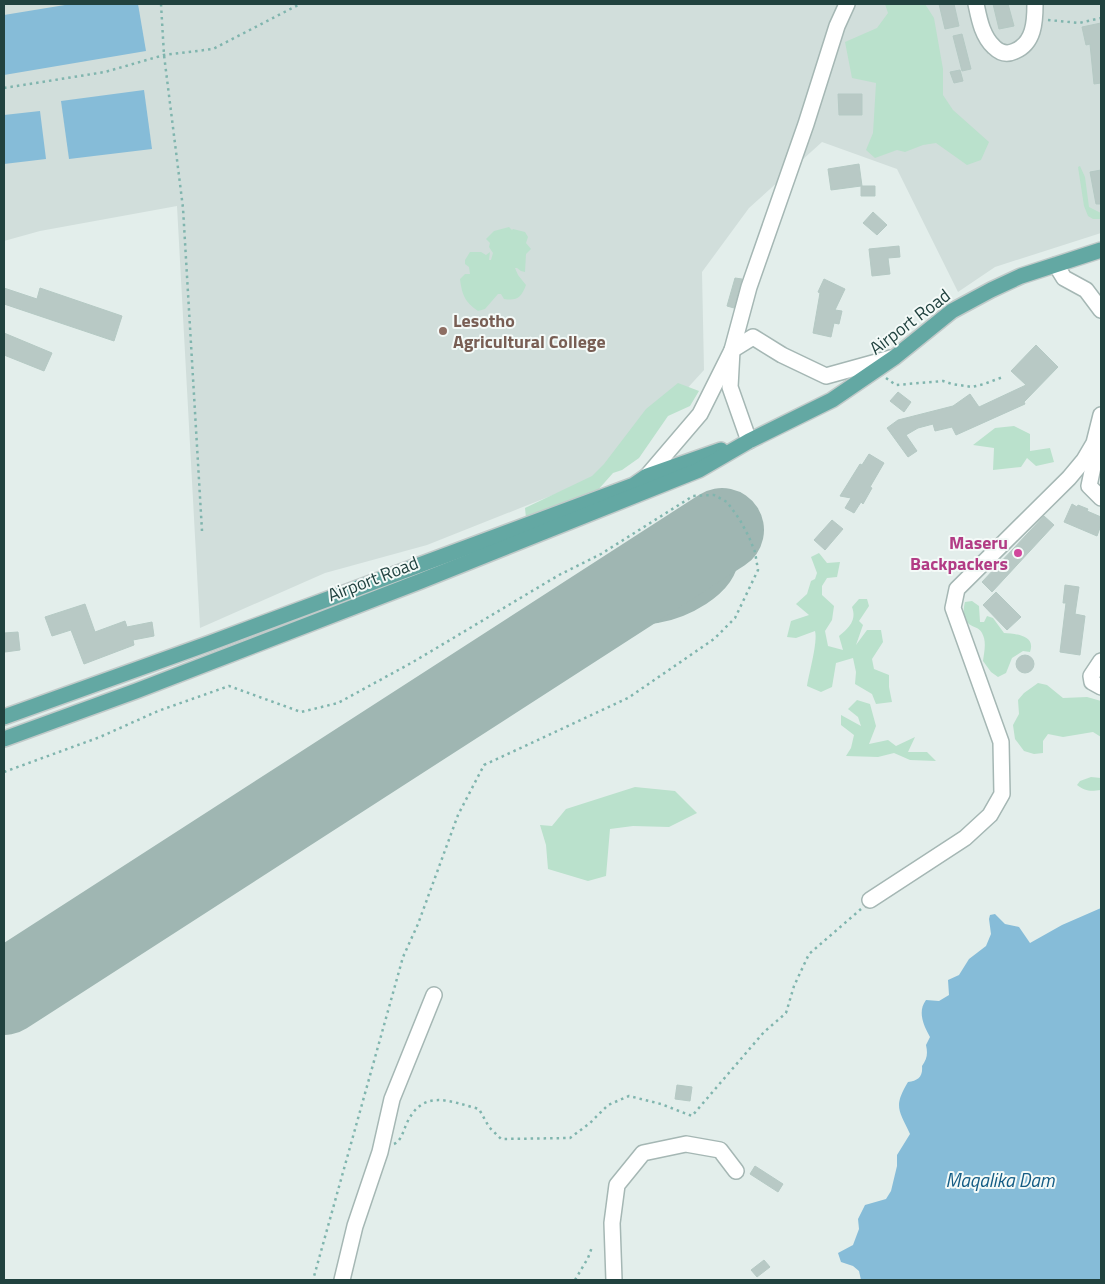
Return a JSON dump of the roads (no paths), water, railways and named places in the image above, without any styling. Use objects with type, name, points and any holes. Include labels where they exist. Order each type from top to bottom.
[{"type":"main road","name":"Airport Road","points":[[4,739],[136,691],[393,592],[699,470],[832,400],[894,357],[952,312],[991,290],[1021,276],[1101,250]]},
{"type":"main road","name":"Airport Road","points":[[4,717],[220,640],[616,492],[634,485],[647,476],[694,458],[749,442]]},
{"type":"street","points":[[647,476],[700,414],[732,350],[749,287],[806,124],[837,26],[847,4]]},
{"type":"street","points":[[976,4],[980,22],[988,39],[994,47],[1009,54],[1024,46],[1029,40],[1036,4]]},
{"type":"street","points":[[1056,265],[1064,278],[1086,290],[1101,310]]},
{"type":"street","points":[[732,350],[753,336],[782,355],[826,376],[894,357]]},
{"type":"street","points":[[732,350],[730,387],[749,442]]},
{"type":"street","points":[[1101,415],[1094,443],[1094,462],[1089,486],[1101,498]]},
{"type":"street","points":[[870,900],[965,838],[990,815],[1002,794],[1000,742],[953,608],[956,589],[1069,478],[1084,460],[1094,443]]},
{"type":"street","points":[[1101,661],[1091,676],[1092,682],[1101,687]]},
{"type":"street","points":[[342,1280],[356,1226],[380,1152],[392,1099],[434,994]]},
{"type":"street","points":[[614,1280],[612,1223],[617,1185],[643,1153],[686,1144],[720,1150],[736,1171]]},
{"type":"water","points":[[71,4],[138,4],[146,51],[4,75],[4,15]]},
{"type":"water","points":[[144,90],[152,149],[69,159],[61,101]]},
{"type":"water","points":[[40,111],[46,159],[4,164],[4,115]]},
{"type":"water","name":"Maqalika Dam","points":[[1101,908],[1101,1280],[861,1280],[859,1271],[853,1266],[841,1262],[838,1253],[853,1245],[859,1229],[858,1219],[865,1205],[886,1199],[891,1191],[897,1166],[897,1155],[910,1134],[899,1108],[900,1097],[908,1082],[915,1081],[921,1076],[922,1066],[927,1056],[926,1045],[930,1037],[922,1014],[923,1005],[926,1000],[939,1001],[949,995],[948,980],[959,975],[969,959],[986,946],[991,934],[990,915],[995,914],[1005,924],[1019,927],[1030,943],[1062,925]]},
{"type":"place","name":"Lesotho Agricultural College","points":[[443,331]]},
{"type":"place","name":"Maseru Backpackers","points":[[1018,553]]}]
